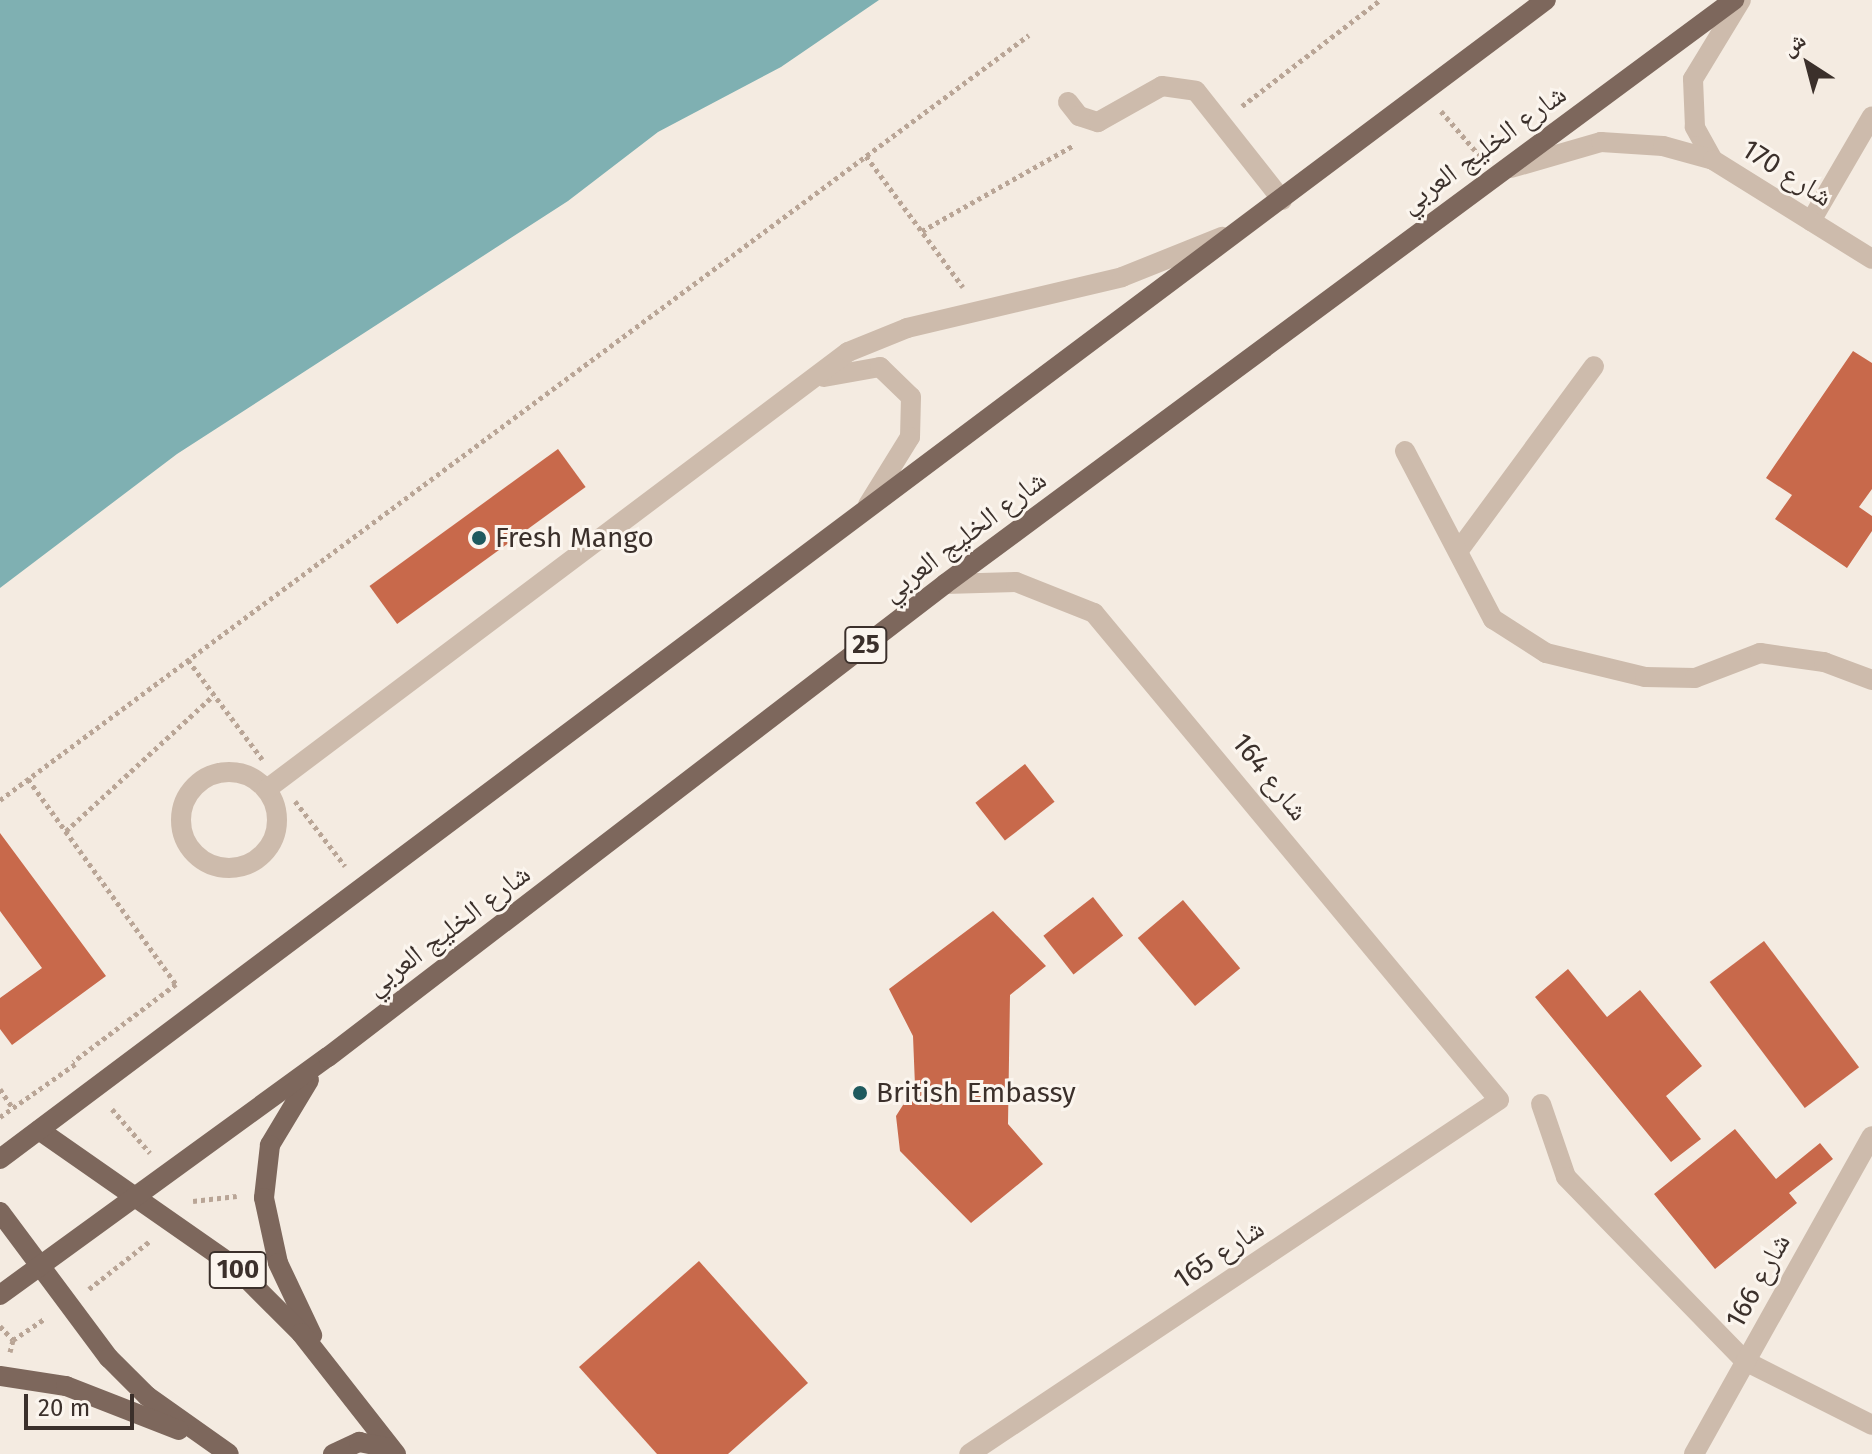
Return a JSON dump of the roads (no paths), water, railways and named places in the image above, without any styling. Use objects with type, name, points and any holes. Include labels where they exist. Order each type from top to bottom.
[{"type":"main road","name":"شارع الخليج العربي","points":[[0,1295],[328,1057],[945,584],[1496,173],[1734,0]]},
{"type":"main road","points":[[0,1159],[1541,4]]},
{"type":"main road","points":[[328,1057],[277,1127],[264,1198],[278,1263],[339,1379]]},
{"type":"main road","name":"100","points":[[39,1130],[173,1220],[268,1297],[339,1379],[393,1451]]},
{"type":"main road","points":[[0,1212],[64,1306],[147,1396],[226,1452]]},
{"type":"main road","points":[[3,1376],[102,1397],[226,1452]]},
{"type":"main road","points":[[333,1454],[359,1442],[393,1451]]},
{"type":"street","name":"شارع 170","points":[[1713,160],[1695,127],[1693,79],[1741,0]]},
{"type":"street","points":[[1068,102],[1088,121],[1179,84],[1196,91],[1223,121],[1282,200]]},
{"type":"street","points":[[1811,221],[1872,116]]},
{"type":"street","name":"شارع 170","points":[[1496,173],[1601,142],[1663,146],[1713,160],[1872,259]]},
{"type":"street","points":[[267,789],[792,393],[867,341],[1122,277],[1254,222]]},
{"type":"street","points":[[792,393],[869,366],[895,374],[911,397],[910,437],[858,518]]},
{"type":"street","points":[[1459,550],[1594,366]]},
{"type":"street","points":[[1405,451],[1493,619],[1546,653],[1645,677],[1695,678],[1760,653],[1824,662],[1872,680]]},
{"type":"street","name":"شارع 164","points":[[945,584],[1016,582],[1094,613],[1499,1100]]},
{"type":"street","points":[[237,772],[267,789],[278,823],[263,855],[231,869],[198,857],[181,826],[190,792],[203,780],[237,772]]},
{"type":"street","name":"شارع 165","points":[[969,1454],[1499,1100]]},
{"type":"street","points":[[1541,1104],[1566,1177],[1745,1361],[1872,1425]]},
{"type":"street","name":"شارع 166","points":[[1694,1454],[1872,1136]]},
{"type":"water","points":[[0,0],[879,0],[781,67],[658,132],[568,201],[177,454],[0,588]]},
{"type":"place","name":"Fresh Mango","points":[[479,538]]},
{"type":"place","name":"British Embassy","points":[[860,1093]]}]
